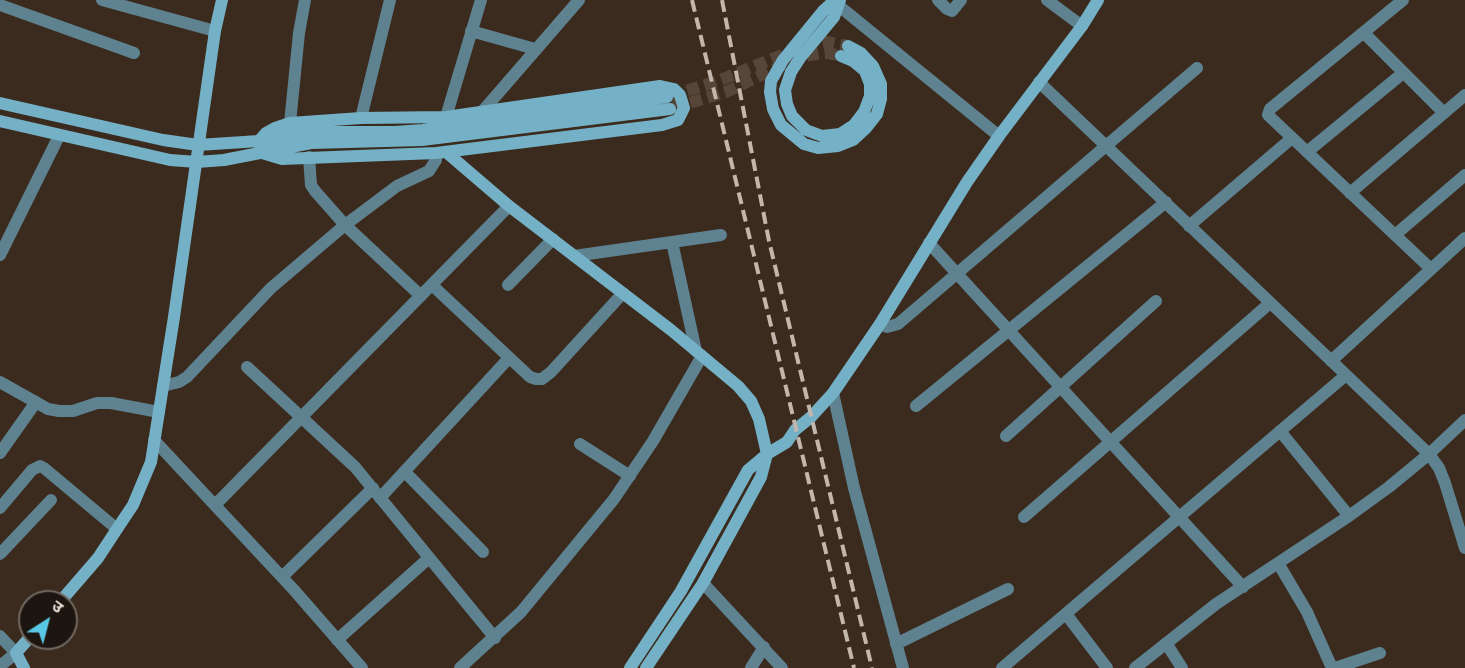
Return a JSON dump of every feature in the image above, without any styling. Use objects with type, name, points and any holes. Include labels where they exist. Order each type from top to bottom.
[{"type":"street","points":[[102,0],[215,31]]},
{"type":"street","points":[[70,590],[98,558],[133,505],[151,462],[215,31],[222,0]]},
{"type":"street","points":[[290,123],[299,33],[305,0]]},
{"type":"street","points":[[361,118],[390,0]]},
{"type":"street","points":[[446,117],[480,0]]},
{"type":"street","points":[[481,113],[579,0]]},
{"type":"street","points":[[938,0],[952,11],[961,0]]},
{"type":"street","points":[[1047,0],[1082,26]]},
{"type":"street","points":[[630,668],[681,591],[748,470],[786,442],[795,430],[811,417],[833,393],[880,324],[967,182],[1082,26],[1098,0]]},
{"type":"street","points":[[1403,0],[1268,111],[1270,118],[1431,269]]},
{"type":"street","points":[[845,51],[861,53],[873,66],[881,84],[881,99],[877,114],[853,140],[838,146],[818,148],[804,144],[781,125],[773,109],[771,81],[783,60],[823,11],[837,2],[999,136]]},
{"type":"street","points":[[0,5],[134,52]]},
{"type":"street","points":[[471,31],[535,50]]},
{"type":"street","points":[[1364,33],[1444,113]]},
{"type":"street","points":[[880,324],[887,327],[898,324],[1197,68]]},
{"type":"street","points":[[1307,152],[1403,73]]},
{"type":"street","points":[[1039,82],[1429,454],[1439,468],[1445,483],[1465,548]]},
{"type":"street","points":[[0,121],[170,160],[197,162],[260,147],[282,159],[441,152],[662,125],[678,120],[684,108],[680,95],[668,86],[660,86],[446,117],[361,118],[290,123],[267,133],[260,147]]},
{"type":"street","points":[[1350,193],[1465,95]]},
{"type":"street","points":[[0,103],[163,140],[198,145],[260,147],[422,140],[462,136],[668,103]]},
{"type":"street","points":[[0,255],[58,136]]},
{"type":"street","points":[[1190,226],[1292,138]]},
{"type":"street","points":[[441,152],[699,353],[752,401],[759,419],[767,454],[761,477],[703,583],[646,668]]},
{"type":"street","points":[[163,386],[179,382],[187,377],[272,288],[345,225],[397,186],[429,171],[441,152]]},
{"type":"street","points":[[309,157],[311,185],[345,225],[421,296]]},
{"type":"street","points":[[1395,235],[1465,175]]},
{"type":"street","points":[[916,406],[1166,202]]},
{"type":"street","points":[[215,505],[509,206]]},
{"type":"street","points":[[574,256],[721,236]]},
{"type":"street","points":[[1331,361],[1465,238]]},
{"type":"street","points":[[508,285],[553,239]]},
{"type":"street","points":[[460,668],[521,612],[630,476],[653,441],[699,353],[672,242]]},
{"type":"street","points":[[929,243],[1243,587]]},
{"type":"street","points":[[432,285],[530,377],[542,379],[622,293]]},
{"type":"street","points":[[1006,436],[1156,301]]},
{"type":"street","points":[[1024,518],[1270,303]]},
{"type":"street","points":[[282,576],[377,493],[405,472],[509,358]]},
{"type":"street","points":[[247,367],[355,467],[495,638]]},
{"type":"street","points":[[1002,668],[1346,375]]},
{"type":"street","points":[[0,382],[48,409],[73,411],[97,403],[111,403],[159,412]]},
{"type":"street","points":[[833,393],[854,488],[903,668]]},
{"type":"street","points":[[0,453],[36,402]]},
{"type":"street","points":[[1135,668],[1216,604],[1349,516],[1429,454],[1465,420]]},
{"type":"street","points":[[1280,431],[1349,516]]},
{"type":"street","points":[[154,440],[282,576],[357,667]]},
{"type":"street","points":[[580,444],[630,476]]},
{"type":"street","points":[[0,508],[32,470],[40,466],[117,530]]},
{"type":"street","points":[[405,472],[483,552]]},
{"type":"street","points":[[0,554],[51,500]]},
{"type":"street","points":[[337,640],[429,558]]},
{"type":"street","points":[[1278,563],[1306,612],[1333,668],[1380,653]]},
{"type":"street","points":[[703,583],[782,668]]},
{"type":"street","points":[[896,644],[1008,589]]},
{"type":"street","points":[[1066,614],[1107,668]]},
{"type":"street","points":[[0,636],[16,652],[24,668]]},
{"type":"street","points":[[1166,643],[1182,668]]},
{"type":"street","points":[[751,668],[764,648]]},
{"type":"street","points":[[0,666],[16,652]]},
{"type":"tunnel","points":[[670,96],[718,81],[804,46],[826,42],[848,46]]},
{"type":"tunnel","points":[[673,108],[726,92],[795,59],[827,53],[841,56]]},
{"type":"railway","points":[[692,0],[854,668]]},
{"type":"railway","points":[[722,0],[769,241],[872,668]]}]
